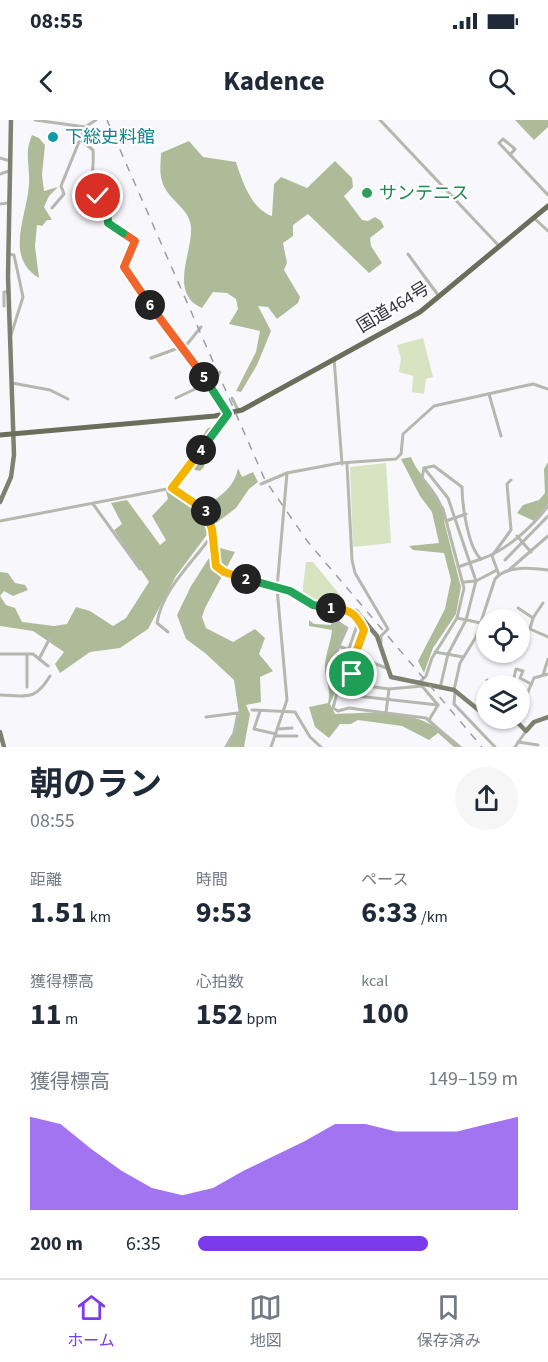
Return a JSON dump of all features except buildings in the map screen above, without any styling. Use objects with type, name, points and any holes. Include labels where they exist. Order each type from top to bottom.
[{"type":"highway","name":"国道464号","points":[[228,414],[238,411],[411,317],[439,297],[548,206]]},
{"type":"highway","points":[[0,435],[228,414]]},
{"type":"main road","points":[[0,502],[11,477],[14,434],[8,292],[11,120]]},
{"type":"main road","points":[[172,488],[204,507],[212,534],[214,561],[219,570],[290,591],[313,605],[345,609],[360,614],[373,629],[386,668],[394,680],[455,691],[476,708]]},
{"type":"main road","points":[[526,731],[534,722],[548,717]]},
{"type":"main road","points":[[0,732],[4,747]]},
{"type":"street","points":[[35,120],[86,126],[96,120]]},
{"type":"street","points":[[52,208],[64,194],[61,186],[86,126],[86,120]]},
{"type":"street","points":[[380,120],[500,247]]},
{"type":"street","points":[[510,155],[515,149],[503,139],[499,143],[510,155],[548,195]]},
{"type":"street","points":[[0,521],[172,488],[228,414],[210,382],[126,271],[124,263],[134,239],[108,223],[107,204],[92,186],[93,150],[80,140]]},
{"type":"street","points":[[0,158],[10,161]]},
{"type":"street","points":[[0,174],[9,171]]},
{"type":"street","points":[[0,204],[8,203]]},
{"type":"street","points":[[534,218],[548,231]]},
{"type":"street","points":[[8,254],[14,254],[23,297],[10,339]]},
{"type":"street","points":[[408,254],[439,297]]},
{"type":"street","points":[[10,261],[15,261]]},
{"type":"street","points":[[0,274],[8,276]]},
{"type":"street","points":[[4,306],[4,292],[8,292]]},
{"type":"street","points":[[151,358],[182,347],[201,327]]},
{"type":"street","points":[[334,358],[342,464]]},
{"type":"street","points":[[176,399],[210,382],[220,372]]},
{"type":"street","points":[[12,383],[50,390],[68,399]]},
{"type":"street","points":[[261,484],[287,473],[398,458],[402,436],[428,409],[532,384],[548,389]]},
{"type":"street","points":[[489,394],[501,436]]},
{"type":"street","points":[[232,398],[238,411]]},
{"type":"street","points":[[347,464],[347,505],[355,573],[387,631],[381,636],[380,645]]},
{"type":"street","points":[[424,468],[434,466],[460,485],[474,553],[481,559]]},
{"type":"street","points":[[424,468],[448,498],[476,581],[466,620],[448,654],[440,688]]},
{"type":"street","points":[[337,691],[360,685],[389,689],[420,685],[435,652],[457,618],[463,601],[464,582],[443,509],[422,478],[424,468]]},
{"type":"street","points":[[272,747],[287,700],[277,588],[287,473]]},
{"type":"street","points":[[492,556],[511,530],[507,484],[511,480]]},
{"type":"street","points":[[93,504],[140,569]]},
{"type":"street","points":[[458,567],[492,556],[533,525],[548,506]]},
{"type":"street","points":[[446,521],[466,514]]},
{"type":"street","points":[[505,560],[548,516]]},
{"type":"street","points":[[168,632],[157,623],[163,605],[190,560],[212,534]]},
{"type":"street","points":[[517,536],[531,552]]},
{"type":"street","points":[[508,572],[548,536]]},
{"type":"street","points":[[492,556],[499,575]]},
{"type":"street","points":[[486,609],[493,585],[499,575],[524,567],[548,570]]},
{"type":"street","points":[[464,582],[476,581],[497,570]]},
{"type":"street","points":[[543,603],[532,618],[532,632],[548,637]]},
{"type":"street","points":[[518,608],[532,618]]},
{"type":"street","points":[[333,609],[332,619],[347,628],[338,646],[332,673],[337,691],[332,703],[334,710],[358,708],[416,715],[429,720],[459,747]]},
{"type":"street","points":[[345,609],[359,620],[364,633],[356,652],[352,674],[360,685]]},
{"type":"street","points":[[457,618],[476,622]]},
{"type":"street","points":[[359,620],[342,668],[348,695],[438,705]]},
{"type":"street","points":[[476,634],[463,657],[453,704],[495,747]]},
{"type":"street","points":[[39,659],[50,638]]},
{"type":"street","points":[[338,646],[356,652]]},
{"type":"street","points":[[435,652],[463,657]]},
{"type":"street","points":[[0,654],[27,654],[48,666]]},
{"type":"street","points":[[27,654],[27,687]]},
{"type":"street","points":[[543,675],[548,658]]},
{"type":"street","points":[[371,662],[386,668]]},
{"type":"street","points":[[515,675],[516,669],[523,672],[522,675]]},
{"type":"street","points":[[531,684],[534,678],[548,674]]},
{"type":"street","points":[[0,696],[31,696],[41,692],[50,676]]},
{"type":"street","points":[[420,685],[438,705]]},
{"type":"street","points":[[386,713],[389,689]]},
{"type":"street","points":[[429,720],[438,705]]},
{"type":"street","points":[[252,710],[295,712],[310,737],[321,747]]},
{"type":"street","points":[[260,711],[254,729],[276,735],[297,736]]},
{"type":"street","points":[[206,717],[238,713],[234,733],[226,747]]},
{"type":"street","points":[[278,729],[292,728]]},
{"type":"street","points":[[515,747],[526,731]]},
{"type":"street","points":[[519,742],[538,745]]},
{"type":"green space","points":[[515,120],[548,120],[548,127],[534,140]]},
{"type":"green space","points":[[32,135],[39,138],[45,145],[42,175],[44,191],[58,187],[49,196],[44,207],[52,220],[47,220],[42,226],[37,225],[35,246],[39,278],[28,269],[22,259],[20,248],[20,235],[29,184],[28,148]]},
{"type":"green space","points":[[189,141],[203,157],[236,162],[253,201],[265,213],[272,216],[274,184],[281,177],[307,188],[335,161],[352,178],[353,187],[344,196],[362,220],[368,221],[375,217],[384,227],[370,238],[371,246],[382,263],[369,273],[308,214],[293,225],[293,236],[283,243],[287,263],[284,270],[300,297],[298,303],[277,319],[268,307],[258,306],[271,331],[257,365],[241,392],[236,391],[256,352],[260,331],[229,324],[238,309],[236,299],[227,293],[213,292],[202,308],[186,293],[184,271],[191,237],[190,220],[168,193],[161,178],[161,153]]},
{"type":"green space","points":[[423,338],[433,377],[426,379],[424,394],[412,392],[413,376],[399,372],[401,358],[397,345]]},
{"type":"green space","points":[[212,426],[220,429],[220,434],[205,451],[204,467],[200,471],[195,470],[187,461],[207,429]]},
{"type":"green space","points":[[411,457],[441,503],[461,587],[456,614],[433,648],[424,673],[418,661],[445,609],[451,580],[444,553],[413,550],[409,546],[439,543],[432,512],[420,496],[401,459]]},
{"type":"green space","points":[[548,462],[548,504],[534,521],[517,513],[523,505],[539,500],[545,493],[544,469]]},
{"type":"green space","points":[[386,463],[391,543],[353,547],[350,467]]},
{"type":"green space","points":[[238,468],[242,477],[253,472],[258,482],[249,489],[236,508],[215,524],[176,576],[148,629],[120,648],[90,652],[60,673],[55,664],[64,652],[33,631],[0,626],[0,596],[6,605],[15,608],[22,622],[54,626],[67,624],[76,607],[90,611],[113,626],[126,618],[149,582],[114,530],[122,524],[111,503],[127,500],[160,545],[166,540],[152,516],[168,499],[166,491],[175,487],[205,505],[226,490],[234,480]]},
{"type":"green space","points":[[216,547],[235,552],[205,608],[202,617],[206,628],[233,642],[255,629],[265,638],[259,654],[273,671],[260,677],[261,702],[246,705],[250,714],[244,747],[228,747],[235,732],[239,714],[234,680],[186,639],[177,615],[191,586]]},
{"type":"green space","points":[[306,562],[313,562],[345,601],[342,601],[342,605],[317,604],[302,596]]},
{"type":"green space","points":[[0,572],[8,573],[15,583],[25,585],[28,590],[13,596],[4,591],[0,596]]},
{"type":"green space","points":[[333,616],[347,627],[332,670],[336,690],[330,704],[335,714],[403,715],[432,725],[462,747],[454,747],[438,733],[429,740],[402,726],[358,720],[351,724],[340,724],[329,738],[315,727],[309,707],[328,703],[325,664],[332,630],[309,626],[309,620],[314,624],[331,625]]},
{"type":"railway","points":[[107,120],[265,480],[308,542],[482,747]]},
{"type":"place","name":"下総史料館","points":[[53,137]]},
{"type":"place","name":"サンテニス","points":[[367,193]]},
{"type":"route","points":[[98,196],[108,206],[106,218],[110,226],[133,237],[135,241],[125,259],[126,271],[161,323],[180,347],[184,348],[228,414],[172,488],[206,510],[212,529],[214,561],[219,570],[290,591],[313,605],[345,609],[355,614],[364,633],[353,661],[352,674]]}]
